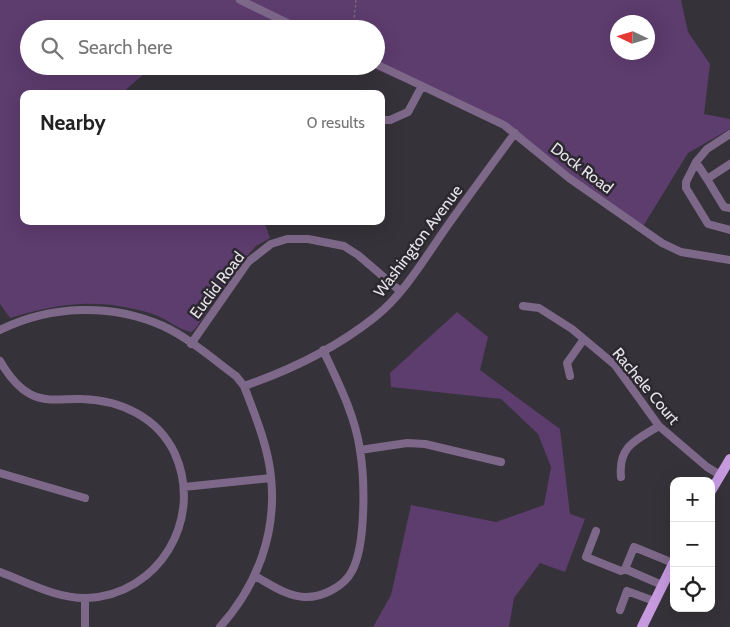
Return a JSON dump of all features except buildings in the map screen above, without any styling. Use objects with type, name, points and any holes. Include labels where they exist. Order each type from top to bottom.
[{"type":"main road","points":[[715,484],[730,459]]},
{"type":"main road","points":[[642,627],[671,567]]},
{"type":"street","points":[[240,0],[281,20]]},
{"type":"street","name":"Dock Road","points":[[385,68],[496,120],[515,133],[569,178],[662,243],[681,252],[730,260]]},
{"type":"street","points":[[385,119],[399,117],[408,112],[422,86]]},
{"type":"street","name":"Washington Avenue","points":[[244,386],[299,365],[374,317],[400,291],[515,133]]},
{"type":"street","points":[[730,134],[707,149],[696,162],[686,182],[686,188],[708,224],[730,230]]},
{"type":"street","points":[[696,162],[724,207],[730,208]]},
{"type":"street","points":[[707,179],[730,164]]},
{"type":"street","name":"Euclid Road","points":[[191,344],[248,262],[271,244],[287,239],[308,239],[344,246],[358,255],[400,291]]},
{"type":"street","name":"Rachele Court","points":[[523,306],[539,308],[584,339],[615,365],[659,426],[707,467],[720,475]]},
{"type":"street","points":[[0,330],[43,315],[102,310],[132,315],[164,326],[236,376],[244,386],[266,451],[271,478],[271,511],[266,547],[255,576],[231,614],[220,627]]},
{"type":"street","points":[[570,376],[567,363],[584,339]]},
{"type":"street","points":[[255,576],[283,591],[305,597],[329,592],[341,584],[352,572],[359,550],[363,508],[360,450],[355,427],[338,382],[323,350]]},
{"type":"street","points":[[0,361],[11,377],[31,395],[47,399],[82,399],[112,402],[131,409],[147,420],[164,436],[174,451],[182,470],[184,488],[184,510],[179,530],[167,555],[150,574],[127,588],[105,596],[85,598],[62,595],[0,572]]},
{"type":"street","points":[[621,477],[620,463],[629,444],[659,426]]},
{"type":"street","points":[[360,450],[407,443],[425,444],[501,462]]},
{"type":"street","points":[[0,473],[85,498]]},
{"type":"street","points":[[184,488],[271,478]]},
{"type":"street","points":[[596,531],[586,557],[621,571],[624,569],[662,585]]},
{"type":"street","points":[[624,569],[634,547],[670,560]]},
{"type":"street","points":[[620,610],[627,591],[654,601]]},
{"type":"street","points":[[85,598],[85,627]]},
{"type":"path","points":[[353,20],[356,0]]},
{"type":"shaded area","points":[[0,0],[681,0],[688,32],[710,64],[704,114],[730,119],[730,129],[688,153],[642,228],[494,121],[385,73],[385,20],[20,20],[20,75],[143,75],[126,90],[20,90],[20,225],[265,225],[270,238],[256,246],[246,257],[191,332],[181,329],[153,314],[116,306],[98,304],[65,305],[10,318],[0,304]]},
{"type":"shaded area","points":[[457,312],[488,337],[480,370],[560,429],[570,514],[585,519],[565,572],[540,563],[514,598],[509,627],[373,627],[391,595],[411,505],[496,522],[544,505],[551,467],[538,434],[501,399],[391,387],[390,373]]}]
